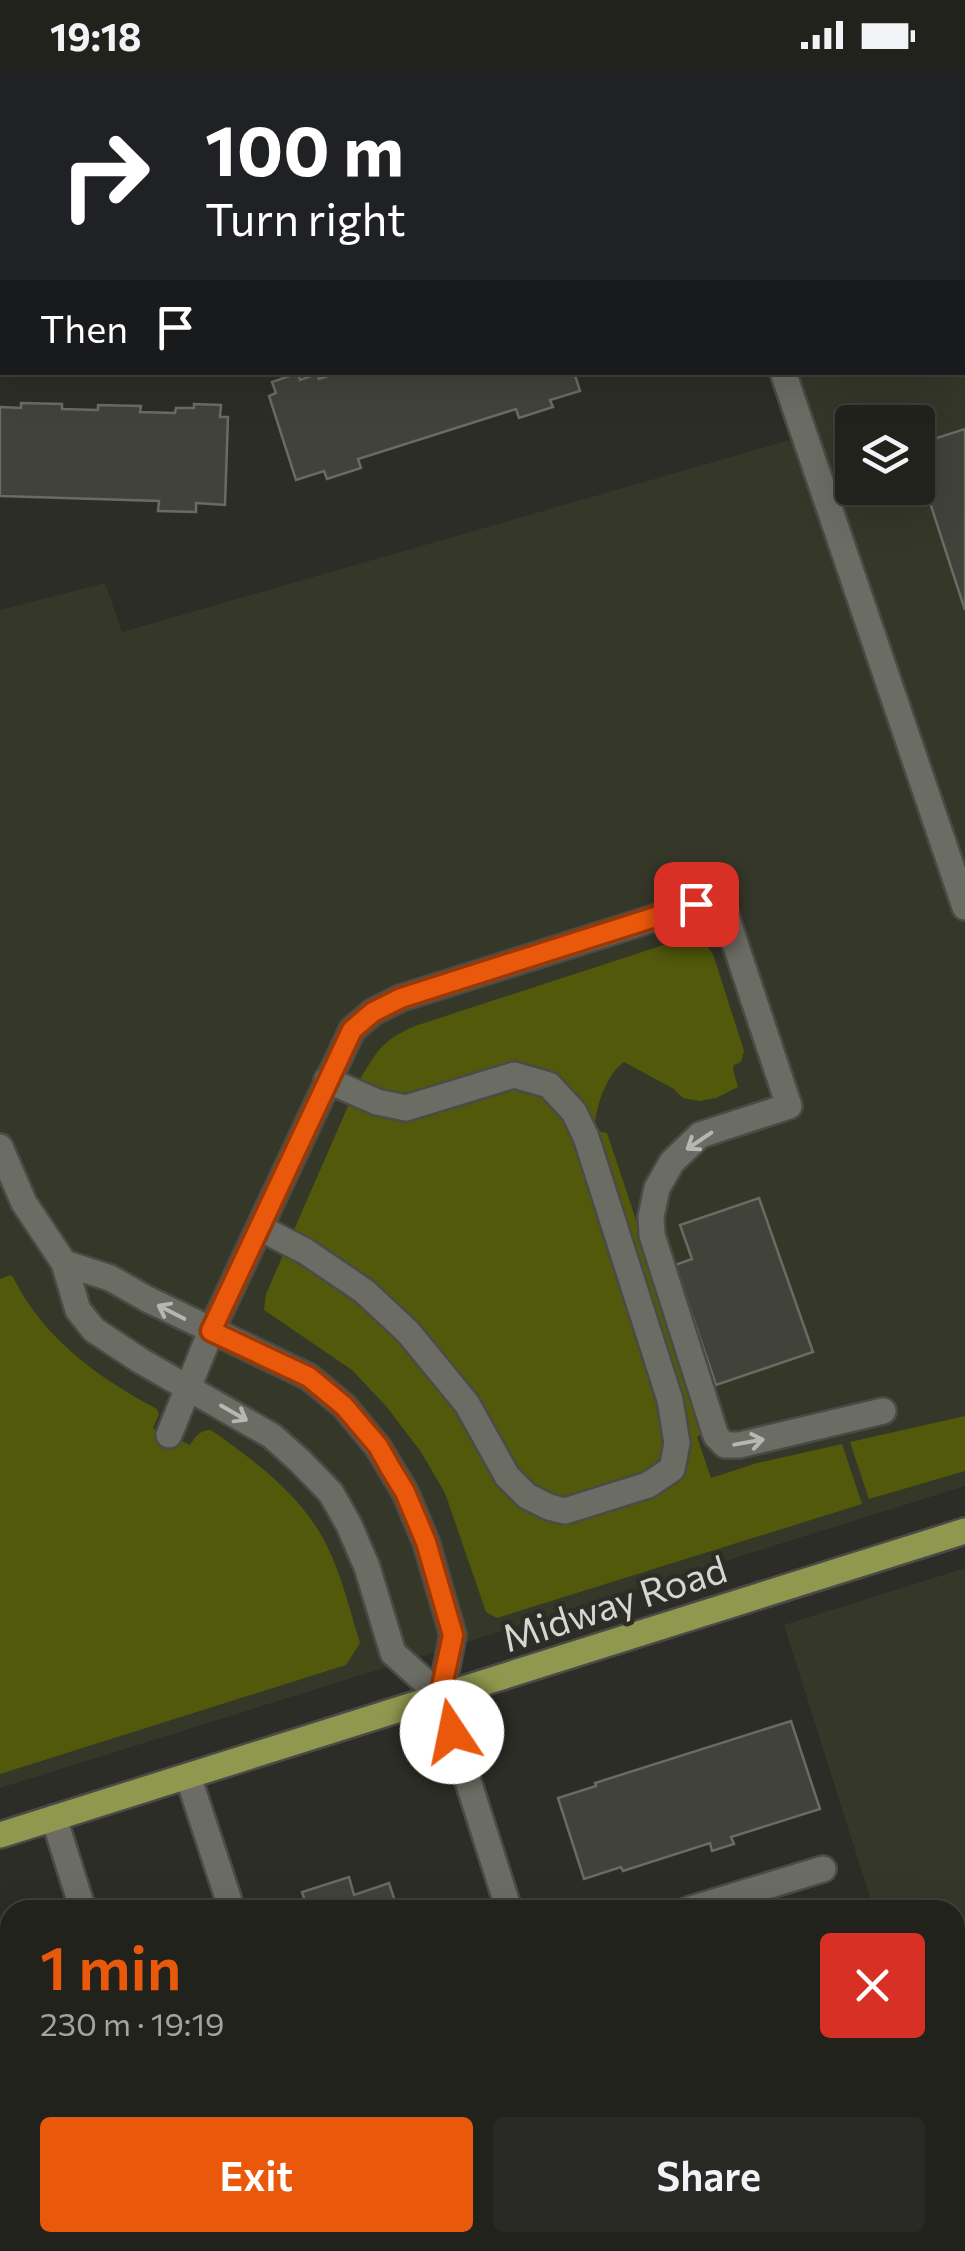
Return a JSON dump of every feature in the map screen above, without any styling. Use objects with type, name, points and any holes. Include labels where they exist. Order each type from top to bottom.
[{"type":"main road","name":"Midway Road","points":[[0,1835],[965,1532]]},
{"type":"street","points":[[785,375],[965,907]]},
{"type":"street","points":[[169,1435],[211,1331],[352,1030],[373,1012],[401,998],[696,904],[716,904],[726,916],[789,1106],[700,1135],[672,1162],[657,1188],[652,1235],[716,1436],[725,1445],[739,1446],[883,1411]]},
{"type":"street","points":[[260,1228],[305,1251],[364,1291],[408,1332],[467,1404],[507,1476],[527,1496],[564,1512],[648,1485],[672,1468],[677,1443],[670,1400],[586,1137],[574,1112],[549,1085],[514,1075],[406,1108],[377,1102],[327,1080]]},
{"type":"street","points":[[0,1146],[24,1202],[64,1262],[78,1310],[94,1330],[272,1436],[331,1493],[367,1567],[393,1652],[440,1696],[506,1900]]},
{"type":"street","points":[[64,1262],[110,1278],[147,1300],[309,1377],[344,1406],[378,1446],[405,1492],[426,1542],[453,1635],[440,1696]]},
{"type":"street","points":[[188,1776],[229,1900]]},
{"type":"street","points":[[54,1818],[80,1900]]},
{"type":"street","points":[[720,1900],[822,1868]]},
{"type":"shaded area","points":[[769,375],[965,375],[965,1486],[0,1788],[0,610],[105,583],[122,632],[790,440]]},
{"type":"shaded area","points":[[965,1568],[965,1900],[871,1900],[784,1625]]},
{"type":"green space","points":[[685,938],[701,939],[713,954],[744,1051],[741,1062],[733,1069],[738,1087],[716,1098],[683,1098],[624,1062],[612,1074],[604,1091],[595,1125],[607,1133],[706,1430],[697,1437],[711,1478],[842,1444],[862,1504],[497,1618],[486,1612],[445,1493],[421,1452],[352,1370],[264,1310],[266,1294],[359,1081],[388,1042],[415,1026]]},
{"type":"green space","points":[[10,1275],[56,1338],[93,1370],[157,1409],[153,1428],[190,1445],[199,1434],[211,1430],[261,1467],[305,1511],[332,1557],[360,1643],[346,1665],[0,1774],[0,1279]]},
{"type":"green space","points":[[965,1416],[965,1471],[869,1499],[850,1442]]},
{"type":"building","points":[[292,375],[299,375],[300,380],[314,375],[319,379],[332,375],[575,375],[580,391],[550,400],[553,407],[519,418],[516,409],[358,459],[361,468],[327,479],[324,471],[296,480],[269,396],[276,393],[272,382]]},
{"type":"building","points":[[21,403],[98,410],[98,405],[141,406],[140,412],[175,413],[176,408],[194,408],[194,404],[221,405],[220,417],[228,417],[225,505],[196,503],[196,512],[158,511],[159,501],[0,496],[0,407],[21,408]]},
{"type":"building","points":[[965,429],[965,610],[931,505],[935,505],[935,439]]},
{"type":"building","points":[[759,1198],[813,1352],[716,1385],[675,1265],[692,1259],[680,1225]]},
{"type":"building","points":[[791,1721],[820,1809],[731,1837],[734,1844],[712,1851],[710,1843],[623,1871],[621,1867],[584,1879],[558,1798]]},
{"type":"building","points":[[349,1877],[354,1895],[389,1883],[395,1900],[305,1900],[302,1892]]},
{"type":"route","points":[[452,1732],[440,1696],[453,1635],[426,1542],[405,1492],[378,1446],[344,1406],[309,1377],[211,1331],[352,1030],[373,1012],[401,998],[696,904]]}]
